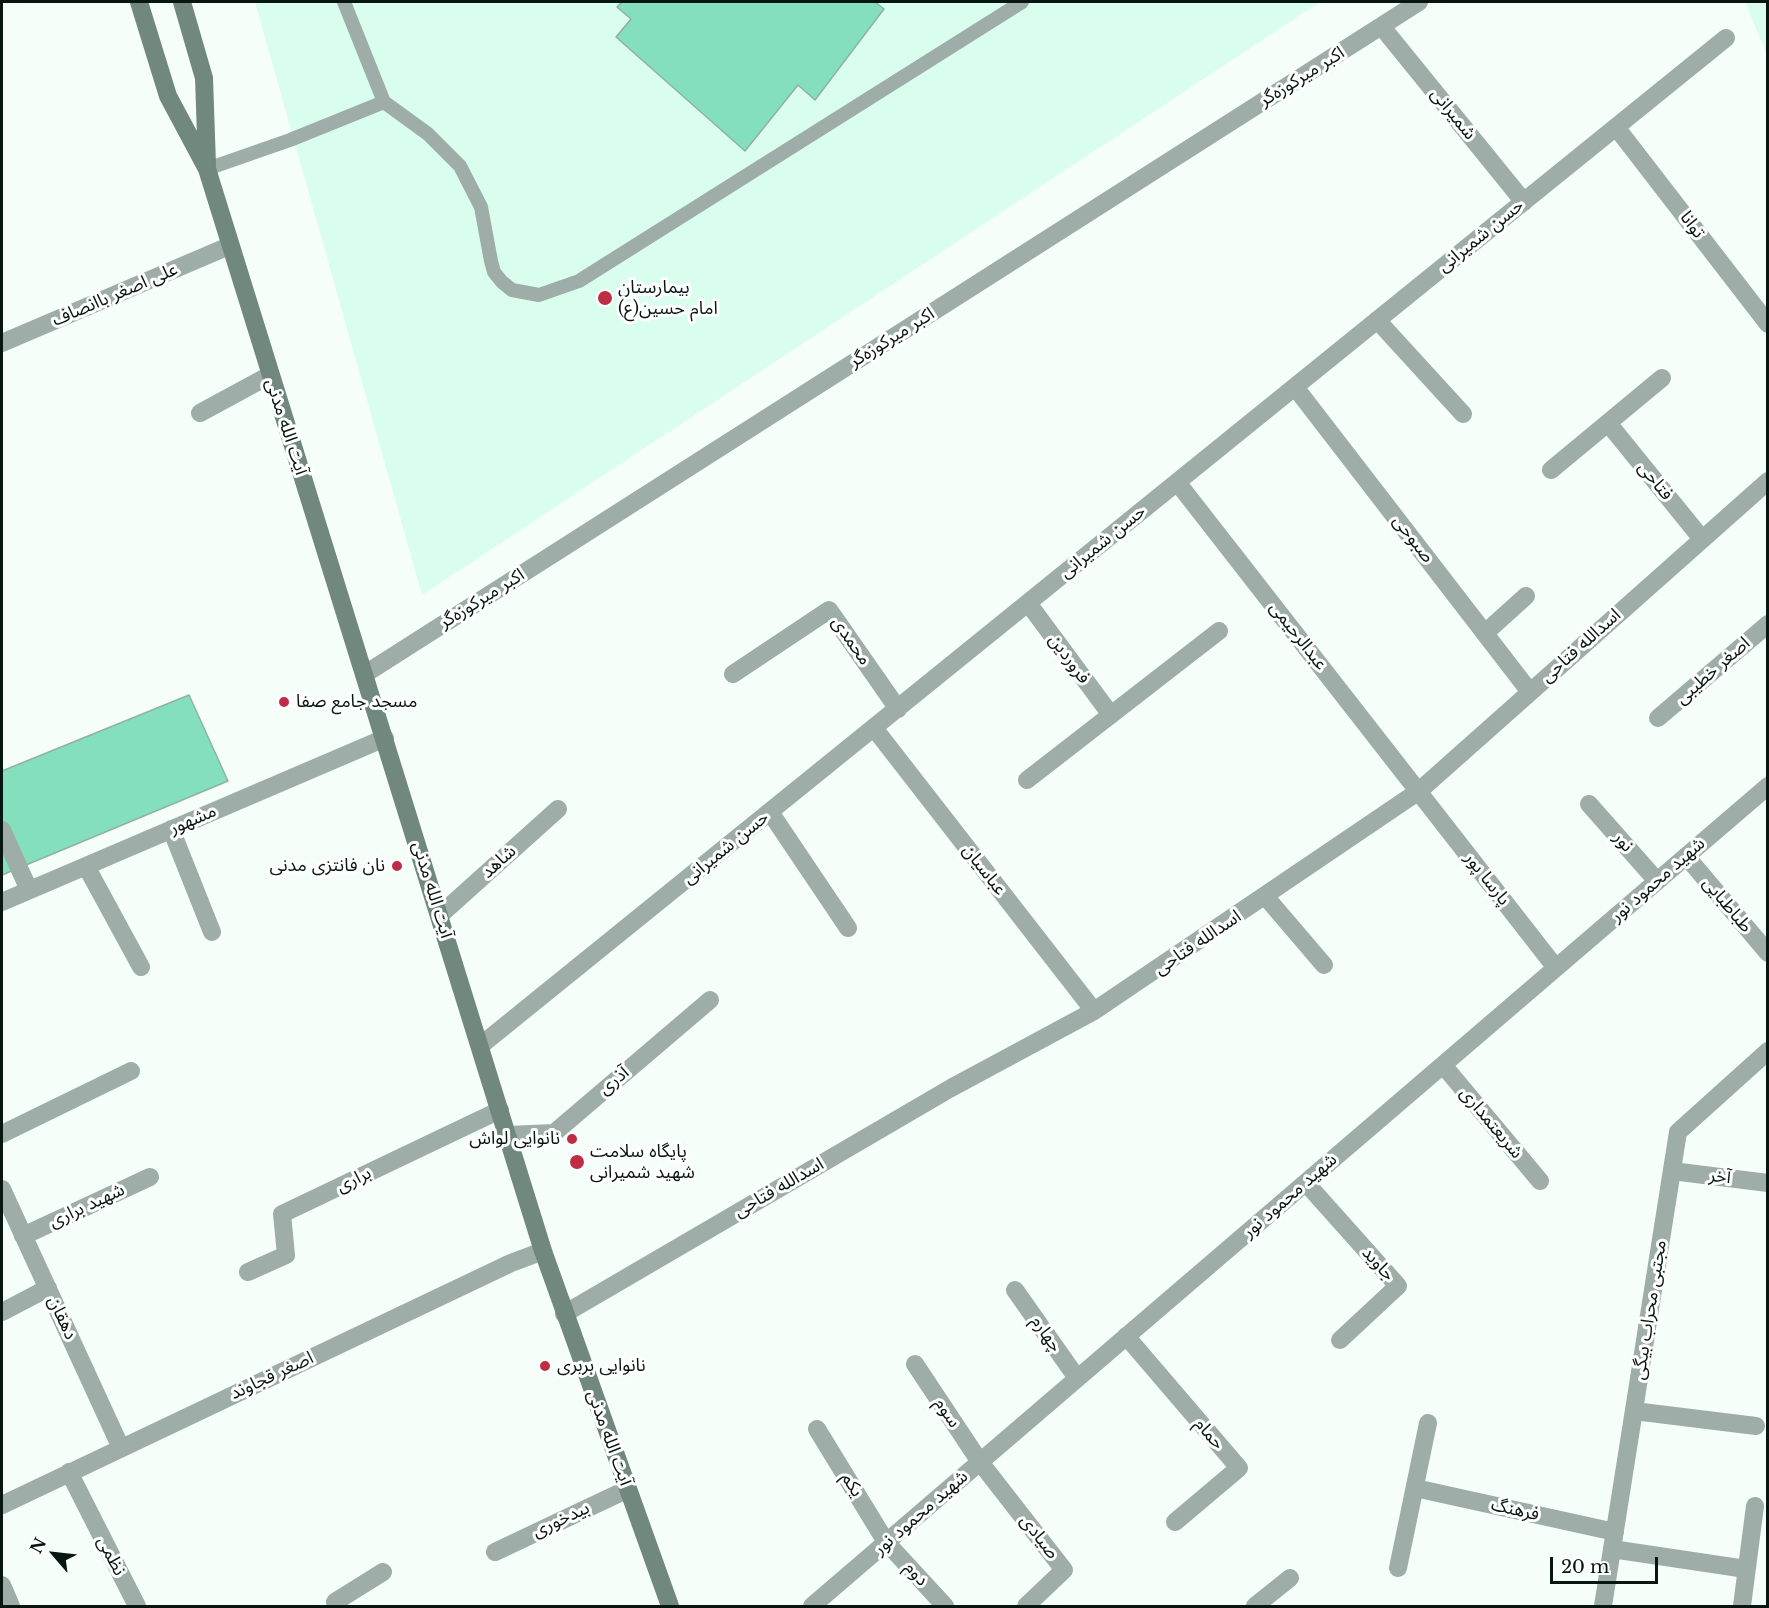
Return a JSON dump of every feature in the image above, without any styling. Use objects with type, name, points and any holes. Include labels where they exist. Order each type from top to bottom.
[{"type":"main road","name":"آیت الله مدنی","points":[[139,2],[168,96],[207,170],[543,1251],[670,1606]]},
{"type":"main road","name":"آیت الله مدنی","points":[[182,2],[204,78],[207,170]]},
{"type":"street","name":"اکبر میرکوزه‌گر","points":[[365,674],[1419,2]]},
{"type":"street","name":"شمیرانی","points":[[1382,27],[1524,202]]},
{"type":"street","name":"حسن شمیرانی","points":[[480,1046],[1726,38]]},
{"type":"street","name":"توانا","points":[[1616,128],[1767,324]]},
{"type":"street","name":"علی اصغر باانصاف","points":[[2,343],[229,246]]},
{"type":"street","points":[[1377,320],[1463,414]]},
{"type":"street","points":[[200,413],[270,375]]},
{"type":"street","points":[[1551,470],[1662,378]]},
{"type":"street","name":"صبوحی","points":[[1295,387],[1530,692]]},
{"type":"street","name":"فتاحی","points":[[1608,423],[1702,539]]},
{"type":"street","name":"اسدالله فتاحی","points":[[564,1314],[951,1088],[1094,1011],[1419,791],[1767,481]]},
{"type":"street","name":"عبدالرحیمی","points":[[1177,482],[1419,791]]},
{"type":"street","points":[[1485,633],[1526,596]]},
{"type":"street","name":"فروردین","points":[[1028,603],[1110,715]]},
{"type":"street","name":"محمدی","points":[[733,674],[829,610],[898,709]]},
{"type":"street","name":"اصغر خطیبی","points":[[1658,718],[1767,624]]},
{"type":"street","points":[[1027,780],[1219,631]]},
{"type":"street","name":"عباسیان","points":[[874,728],[1094,1011]]},
{"type":"street","name":"مشهور","points":[[2,902],[385,738]]},
{"type":"street","name":"شهید محمود نور","points":[[812,1606],[1767,786]]},
{"type":"street","name":"پارسا پور","points":[[1419,791],[1556,968]]},
{"type":"street","name":"نور","points":[[1589,804],[1657,881]]},
{"type":"street","name":"شاهد","points":[[440,915],[558,809]]},
{"type":"street","points":[[770,812],[848,928]]},
{"type":"street","points":[[171,829],[212,932]]},
{"type":"street","points":[[2,830],[29,890]]},
{"type":"street","name":"طباطبایی","points":[[1686,856],[1767,953]]},
{"type":"street","points":[[86,866],[141,967]]},
{"type":"street","points":[[1265,896],[1324,965]]},
{"type":"street","name":"آذری","points":[[508,1135],[554,1133],[710,1000]]},
{"type":"street","name":"مجتبی محراب بیگی","points":[[1603,1606],[1678,1131],[1767,1051]]},
{"type":"street","name":"شریعتمداری","points":[[1443,1065],[1540,1181]]},
{"type":"street","points":[[2,1134],[131,1071]]},
{"type":"street","name":"براری","points":[[248,1272],[286,1255],[282,1214],[500,1110]]},
{"type":"street","name":"آخر","points":[[1672,1171],[1767,1183]]},
{"type":"street","name":"شهید براری","points":[[23,1236],[150,1177]]},
{"type":"street","name":"جاوید","points":[[1306,1182],[1398,1286],[1340,1340]]},
{"type":"street","name":"دهقان","points":[[2,1189],[121,1448]]},
{"type":"street","name":"اصغر قجاوند","points":[[2,1505],[500,1268],[543,1251]]},
{"type":"street","points":[[2,1312],[48,1288]]},
{"type":"street","name":"چهارم","points":[[1015,1290],[1077,1378]]},
{"type":"street","name":"حمام","points":[[1126,1336],[1239,1468],[1175,1522]]},
{"type":"street","name":"سوم","points":[[915,1364],[980,1462]]},
{"type":"street","points":[[1634,1411],[1756,1426]]},
{"type":"street","points":[[1398,1568],[1428,1423]]},
{"type":"street","name":"یکم","points":[[817,1429],[886,1542]]},
{"type":"street","name":"صیادی","points":[[980,1462],[1065,1570],[1026,1606]]},
{"type":"street","name":"نظمی","points":[[69,1472],[137,1606]]},
{"type":"street","name":"فرهنگ","points":[[1415,1488],[1614,1540]]},
{"type":"street","name":"بیدخوری","points":[[495,1552],[628,1489]]},
{"type":"street","points":[[1742,1606],[1755,1506]]},
{"type":"street","points":[[1614,1540],[1746,1569]]},
{"type":"street","name":"دوم","points":[[886,1542],[945,1606]]},
{"type":"street","points":[[337,1606],[335,1602],[383,1572]]},
{"type":"street","points":[[1255,1606],[1290,1578]]},
{"type":"street","points":[[2,1585],[11,1606]]},
{"type":"lane","points":[[344,2],[384,102],[428,134],[460,166],[481,207],[494,272],[512,290],[539,295],[579,281],[1022,2]]},
{"type":"lane","points":[[207,170],[384,102]]},
{"type":"shaded area","name":"بیمارستان امام حسین(ع)","points":[[255,2],[1320,2],[422,595]]},
{"type":"shaded area","points":[[1745,2],[1767,2],[1767,54],[1757,31]]},
{"type":"building","points":[[622,2],[875,2],[884,9],[815,100],[798,85],[745,151],[616,37],[631,19],[617,7]]},
{"type":"building","points":[[189,695],[228,781],[2,875],[2,771]]},
{"type":"place","name":"بیمارستان امام حسین(ع)","points":[[605,298]]},
{"type":"place","name":"مسجد جامع صفا","points":[[284,702]]},
{"type":"place","name":"نان فانتزی مدنی","points":[[397,866]]},
{"type":"place","name":"نانوایی لواش","points":[[572,1139]]},
{"type":"place","name":"پایگاه سلامت شهید شمیرانی","points":[[577,1162]]},
{"type":"place","name":"نانوایی بربری","points":[[545,1366]]}]
